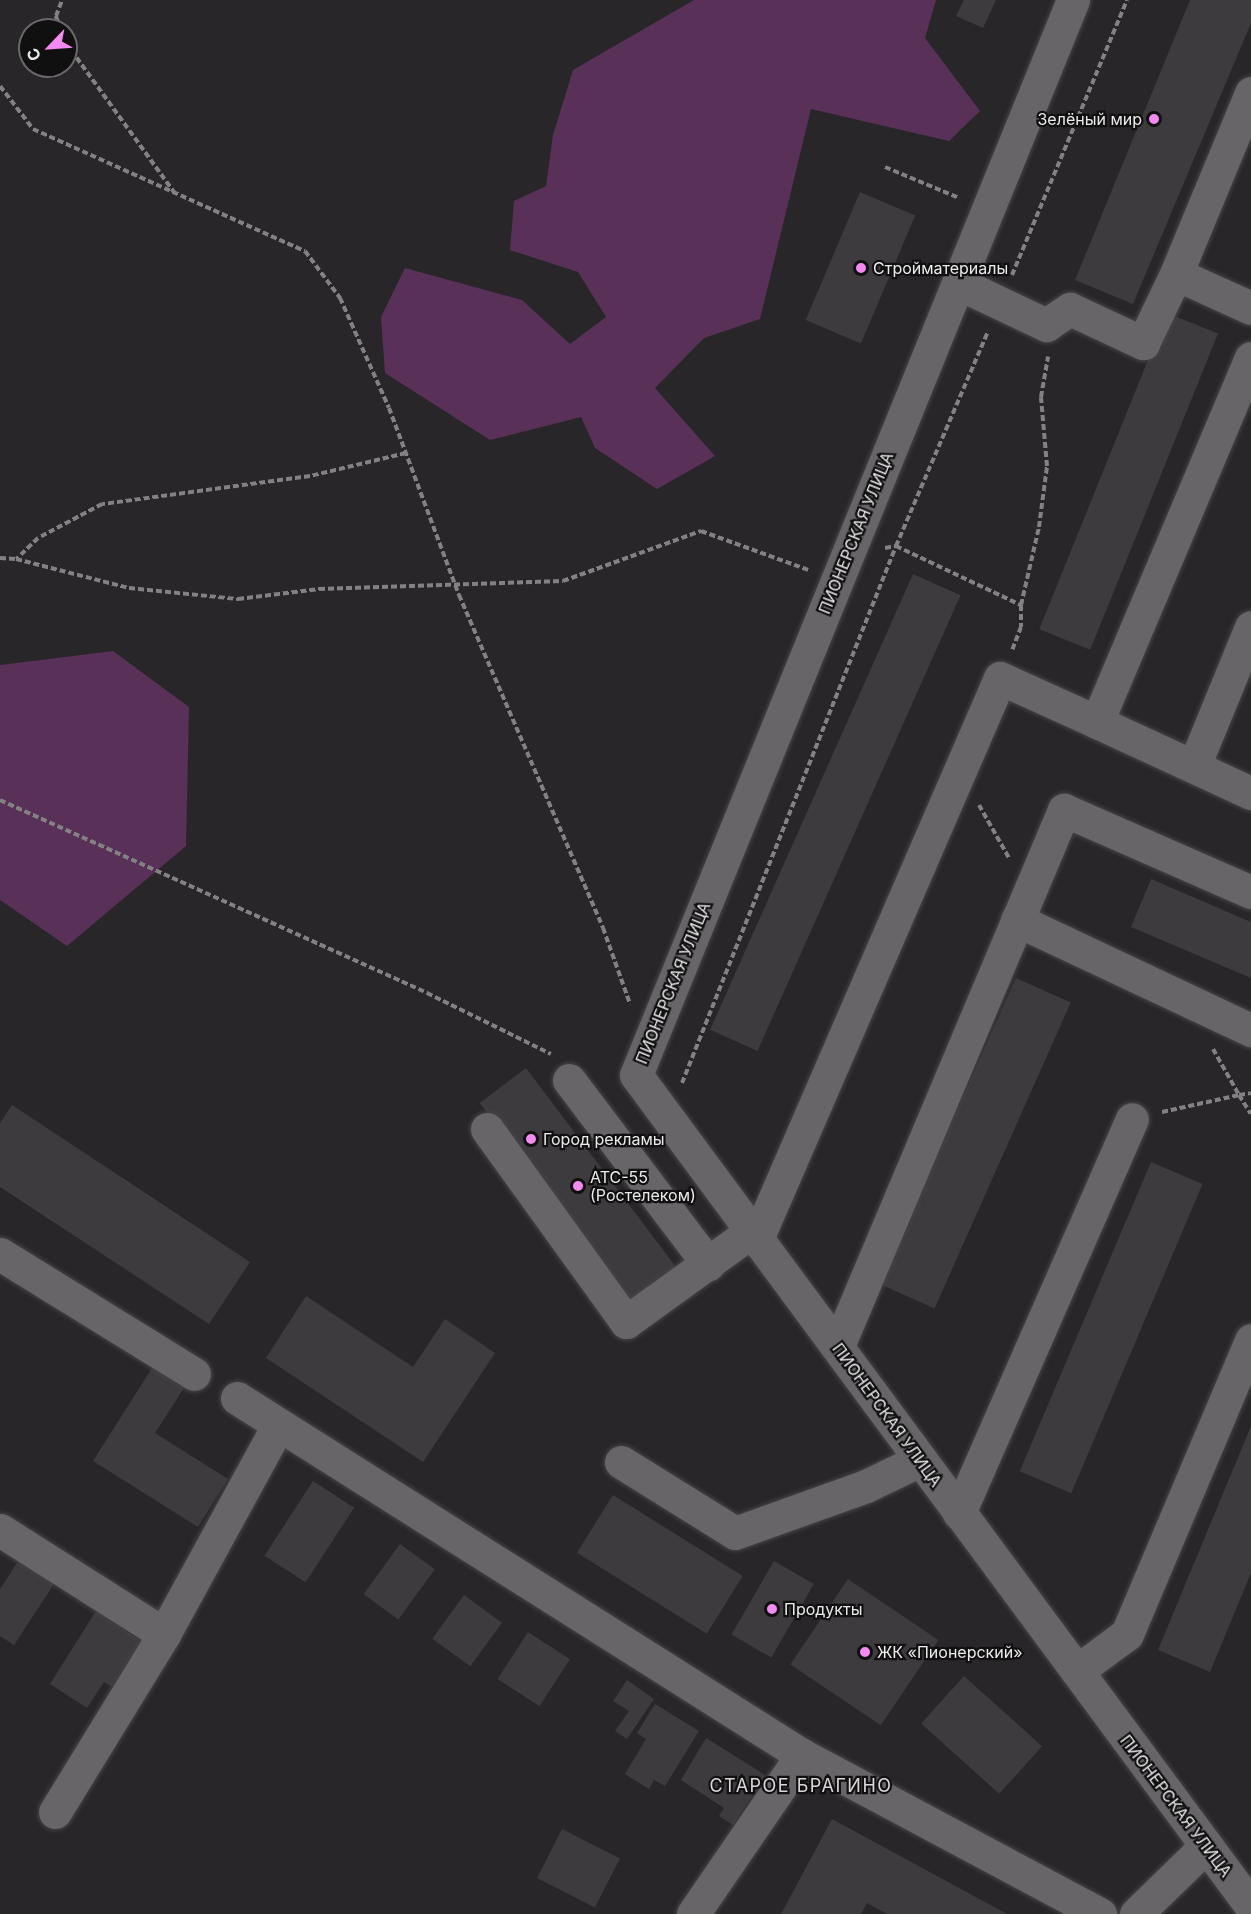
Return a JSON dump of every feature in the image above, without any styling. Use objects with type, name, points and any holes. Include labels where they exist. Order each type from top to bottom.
[{"type":"street","name":"ПИОНЕРСКАЯ УЛИЦА","points":[[1073,0],[636,1075],[838,1346],[958,1513],[1205,1847],[1246,1890]]},
{"type":"street","points":[[958,283],[1046,325],[1070,309],[1143,343],[1176,274],[1251,93]]},
{"type":"street","points":[[1176,274],[1251,308]]},
{"type":"street","points":[[1096,722],[1251,358]]},
{"type":"street","points":[[1194,766],[1251,627]]},
{"type":"street","points":[[487,1129],[626,1322],[708,1264],[754,1235],[1000,678],[1251,793]]},
{"type":"street","points":[[838,1346],[1064,810],[1251,892]]},
{"type":"street","points":[[1023,907],[1251,1030]]},
{"type":"street","points":[[561,1067],[708,1264]]},
{"type":"street","points":[[958,1513],[1132,1119]]},
{"type":"street","points":[[0,1254],[194,1374]]},
{"type":"street","points":[[1077,1671],[1127,1634],[1251,1340]]},
{"type":"street","points":[[237,1398],[802,1755],[1100,1914]]},
{"type":"street","points":[[55,1812],[164,1634],[278,1426]]},
{"type":"street","points":[[621,1462],[735,1533],[866,1486],[920,1460]]},
{"type":"street","points":[[0,1530],[164,1634]]},
{"type":"street","points":[[693,1914],[802,1755]]},
{"type":"street","points":[[1136,1914],[1205,1847]]},
{"type":"path","points":[[57,18],[62,0]]},
{"type":"path","points":[[679,1090],[896,546],[1127,0]]},
{"type":"path","points":[[78,60],[174,192]]},
{"type":"path","points":[[0,86],[33,129],[305,251],[340,298],[406,453],[456,586],[598,917],[646,1050]]},
{"type":"path","points":[[885,167],[987,210]]},
{"type":"path","points":[[1000,678],[1021,627],[1021,605],[1039,526],[1047,466],[1041,397],[1048,354],[1046,325]]},
{"type":"path","points":[[16,559],[38,538],[102,504],[310,476],[406,453]]},
{"type":"path","points":[[0,558],[16,559],[129,588],[238,599],[319,589],[563,581],[701,531],[789,566],[843,566],[896,546],[1021,605]]},
{"type":"path","points":[[959,770],[1023,907]]},
{"type":"path","points":[[0,800],[233,904],[561,1067]]},
{"type":"path","points":[[1132,1119],[1251,1093]]},
{"type":"path","points":[[1239,1095],[1251,1114]]},
{"type":"shaded area","points":[[694,0],[936,0],[925,38],[980,111],[949,141],[811,109],[760,319],[704,338],[655,388],[715,456],[657,489],[595,448],[581,417],[490,440],[385,373],[381,317],[405,268],[522,300],[570,344],[606,317],[578,272],[510,250],[514,201],[546,186],[553,135],[573,70]]},
{"type":"shaded area","points":[[113,651],[189,707],[186,846],[67,946],[0,900],[0,665]]},
{"type":"building","points":[[964,0],[996,0],[983,28],[956,16]]},
{"type":"building","points":[[1190,0],[1251,0],[1251,23],[1133,304],[1075,280]]},
{"type":"building","name":"Стройматериалы","points":[[860,192],[915,215],[861,343],[806,320]]},
{"type":"building","points":[[1167,313],[1218,334],[1090,650],[1039,629]]},
{"type":"building","points":[[913,574],[961,595],[758,1051],[710,1030]]},
{"type":"building","points":[[1151,879],[1251,922],[1251,978],[1131,927]]},
{"type":"building","points":[[1016,978],[1071,1002],[935,1308],[880,1284]]},
{"type":"building","name":"АТС-55 (Ростелеком)","points":[[526,1068],[676,1268],[630,1303],[480,1103]]},
{"type":"building","points":[[12,1105],[250,1262],[209,1324],[0,1187],[0,1123]]},
{"type":"building","points":[[1151,1162],[1203,1184],[1071,1493],[1020,1471]]},
{"type":"building","points":[[306,1296],[413,1367],[445,1319],[495,1353],[423,1462],[266,1358]]},
{"type":"building","points":[[152,1368],[184,1388],[155,1433],[228,1479],[198,1527],[93,1461]]},
{"type":"building","points":[[1251,1426],[1251,1573],[1210,1672],[1158,1650]]},
{"type":"building","points":[[313,1481],[354,1508],[306,1582],[265,1556]]},
{"type":"building","points":[[613,1495],[743,1576],[707,1634],[577,1553]]},
{"type":"building","points":[[400,1544],[435,1569],[398,1619],[364,1594]]},
{"type":"building","points":[[19,1560],[54,1584],[14,1645],[0,1636],[0,1589]]},
{"type":"building","name":"Продукты","points":[[774,1561],[814,1584],[771,1658],[732,1635]]},
{"type":"building","name":"ЖК «Пионерский»","points":[[848,1579],[938,1640],[881,1725],[790,1664]]},
{"type":"building","points":[[464,1595],[502,1623],[470,1666],[432,1639]]},
{"type":"building","points":[[96,1611],[141,1641],[112,1687],[104,1682],[87,1708],[50,1684]]},
{"type":"building","points":[[528,1632],[570,1659],[539,1706],[498,1679]]},
{"type":"building","points":[[964,1676],[1042,1746],[999,1794],[921,1724]]},
{"type":"building","points":[[627,1680],[654,1699],[627,1739],[615,1731],[629,1711],[613,1701]]},
{"type":"building","points":[[655,1704],[699,1731],[665,1786],[654,1780],[649,1789],[625,1774],[646,1739],[637,1733]]},
{"type":"building","points":[[706,1738],[765,1775],[733,1825],[719,1816],[724,1808],[681,1780]]},
{"type":"building","points":[[832,1819],[1007,1914],[887,1914],[867,1903],[861,1914],[781,1914]]},
{"type":"building","points":[[562,1829],[620,1859],[595,1908],[537,1878]]},
{"type":"place","name":"Зелёный мир","points":[[1154,119]]},
{"type":"place","name":"Стройматериалы","points":[[861,268]]},
{"type":"place","name":"Город рекламы","points":[[531,1139]]},
{"type":"place","name":"АТС-55 (Ростелеком)","points":[[578,1186]]},
{"type":"place","name":"Продукты","points":[[772,1609]]},
{"type":"place","name":"ЖК «Пионерский»","points":[[865,1652]]},
{"type":"district","name":"СТАРОЕ БРАГИНО","points":[[801,1786]]}]
